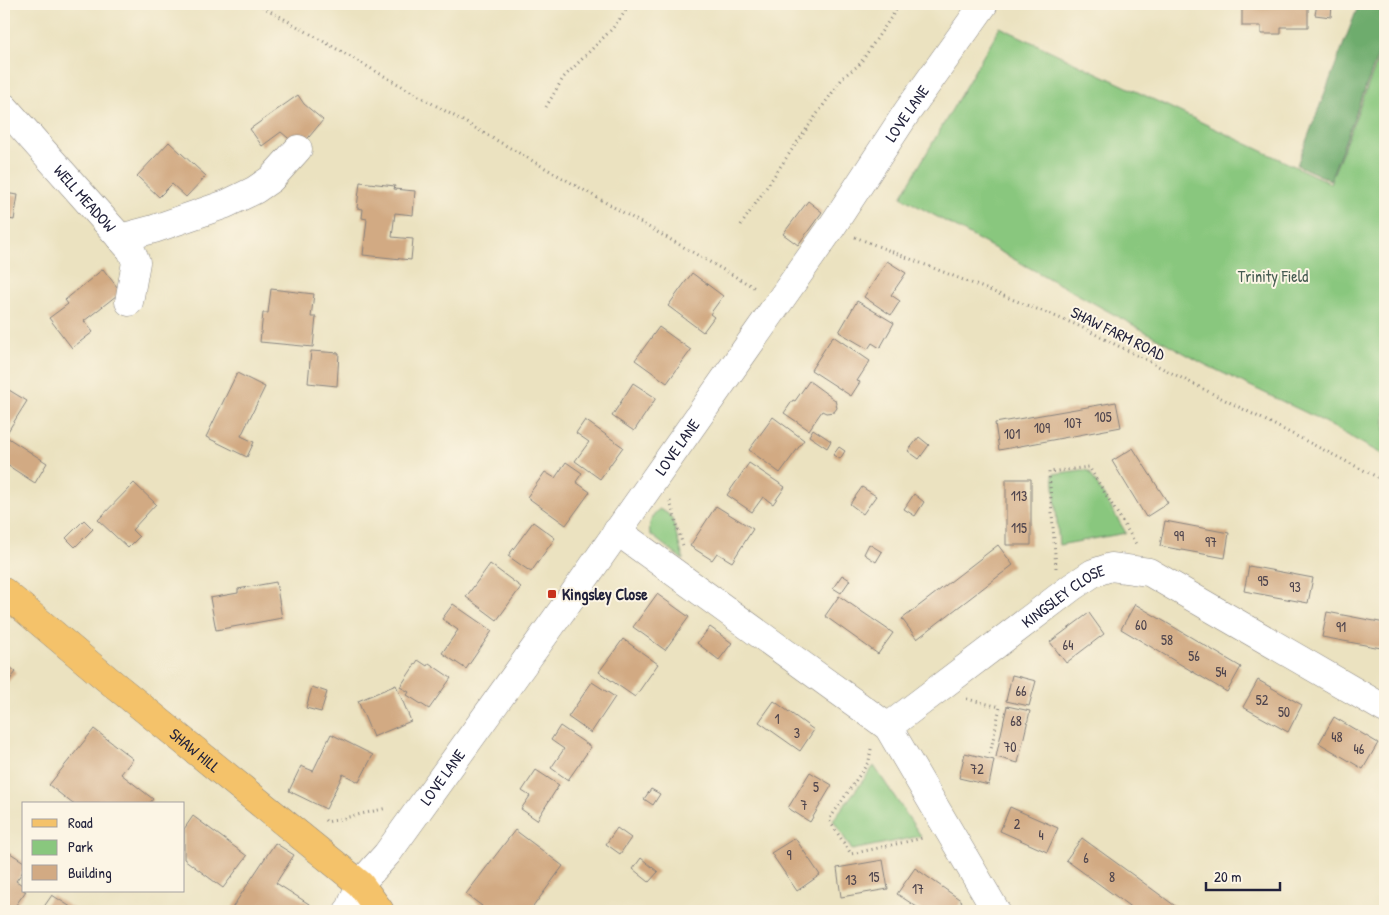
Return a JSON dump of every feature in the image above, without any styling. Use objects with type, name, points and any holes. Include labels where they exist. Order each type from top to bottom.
[{"type":"main road","name":"SHAW HILL","points":[[4,592],[106,678],[360,884],[380,911]]},
{"type":"street","name":"LOVE LANE","points":[[348,911],[360,884],[387,854],[563,609],[831,228],[907,112],[984,4]]},
{"type":"street","name":"WELL MEADOW","points":[[4,107],[131,250],[136,262],[129,302]]},
{"type":"street","points":[[120,238],[154,229],[226,204],[255,190],[271,179],[298,149]]},
{"type":"street","points":[[617,531],[882,721],[996,911]]},
{"type":"street","name":"KINGSLEY CLOSE","points":[[882,721],[935,691],[1072,587],[1093,573],[1111,568],[1149,572],[1385,709]]},
{"type":"path","points":[[258,4],[779,302]]},
{"type":"path","points":[[546,107],[563,78],[612,30],[631,4]]},
{"type":"path","points":[[741,225],[844,76],[859,65],[900,4]]},
{"type":"path","name":"SHAW FARM ROAD","points":[[831,228],[1077,325],[1385,481]]},
{"type":"path","points":[[1056,570],[1049,472],[1089,467],[1140,548]]},
{"type":"path","points":[[661,470],[695,587]]},
{"type":"path","points":[[935,691],[1000,707],[990,754]]},
{"type":"path","points":[[882,721],[869,761],[829,820],[851,854],[925,838],[953,840]]},
{"type":"path","points":[[320,816],[328,822],[426,799]]},
{"type":"green space","points":[[1359,4],[1385,4],[1385,37],[1330,180],[1297,165]]},
{"type":"green space","name":"Trinity Field","points":[[1000,27],[1330,183],[1385,42],[1385,456],[1315,417],[1204,364],[901,197]]},
{"type":"green space","points":[[1081,470],[1089,471],[1126,533],[1059,545],[1053,474]]},
{"type":"green space","points":[[659,509],[667,513],[672,519],[683,560],[650,534],[649,527],[651,521]]},
{"type":"green space","points":[[874,766],[921,836],[852,850],[833,820]]},
{"type":"building","points":[[1242,4],[1308,4],[1308,27],[1281,27],[1281,34],[1261,34],[1261,26],[1242,26]]},
{"type":"building","points":[[1317,4],[1332,4],[1331,17],[1315,15]]},
{"type":"building","points":[[298,95],[304,104],[323,120],[300,148],[281,132],[262,146],[250,129]]},
{"type":"building","points":[[169,142],[206,176],[186,197],[172,184],[159,197],[137,176]]},
{"type":"building","points":[[360,182],[395,186],[394,189],[415,191],[413,215],[395,213],[392,237],[413,239],[411,260],[363,255],[367,219],[362,218],[363,209],[357,208]]},
{"type":"building","points":[[4,193],[18,195],[14,220],[4,218]]},
{"type":"building","points":[[808,201],[822,212],[798,245],[783,234]]},
{"type":"building","points":[[887,261],[906,273],[891,295],[900,301],[891,315],[864,297]]},
{"type":"building","points":[[103,269],[121,292],[84,321],[93,332],[72,348],[49,318],[68,304],[65,300]]},
{"type":"building","points":[[692,273],[723,296],[710,314],[714,317],[703,332],[668,306]]},
{"type":"building","points":[[271,289],[314,294],[311,317],[316,317],[313,347],[260,342],[263,313],[268,313]]},
{"type":"building","points":[[857,301],[894,323],[880,348],[872,343],[868,349],[839,332]]},
{"type":"building","points":[[659,327],[691,350],[667,383],[635,360]]},
{"type":"building","points":[[833,336],[870,361],[857,381],[860,382],[851,396],[811,370]]},
{"type":"building","points":[[311,351],[339,353],[337,386],[308,383]]},
{"type":"building","points":[[237,373],[265,387],[241,436],[254,442],[247,457],[206,437]]},
{"type":"building","points":[[809,381],[835,400],[837,408],[834,412],[826,413],[822,411],[809,430],[784,413]]},
{"type":"building","points":[[633,383],[656,398],[634,431],[612,416]]},
{"type":"building","points":[[4,387],[27,401],[5,436],[47,463],[35,483],[4,463]]},
{"type":"building","points":[[1116,402],[1121,427],[999,450],[995,423]]},
{"type":"building","points":[[773,417],[804,440],[780,473],[749,450]]},
{"type":"building","points":[[585,420],[623,447],[600,479],[575,461],[589,442],[576,433]]},
{"type":"building","points":[[813,429],[831,441],[827,448],[809,436]]},
{"type":"building","points":[[919,437],[929,445],[919,459],[908,451]]},
{"type":"building","points":[[839,447],[845,451],[840,459],[833,455]]},
{"type":"building","points":[[1133,448],[1168,503],[1146,517],[1112,461]]},
{"type":"building","points":[[566,462],[582,473],[576,482],[590,492],[566,525],[527,497],[545,472],[555,478]]},
{"type":"building","points":[[749,463],[785,487],[773,504],[763,497],[752,512],[727,495]]},
{"type":"building","points":[[1006,479],[1031,479],[1031,545],[1006,545]]},
{"type":"building","points":[[134,483],[156,504],[132,530],[139,537],[128,548],[98,520]]},
{"type":"building","points":[[862,487],[876,496],[863,514],[850,504]]},
{"type":"building","points":[[914,494],[924,502],[915,516],[904,509]]},
{"type":"building","points":[[716,506],[753,529],[732,562],[717,553],[712,560],[690,546]]},
{"type":"building","points":[[84,520],[93,529],[75,547],[66,538]]},
{"type":"building","points":[[1165,521],[1229,533],[1225,558],[1160,546]]},
{"type":"building","points":[[533,522],[555,538],[531,572],[508,556]]},
{"type":"building","points":[[869,544],[882,552],[876,562],[864,554]]},
{"type":"building","points":[[998,545],[1013,565],[917,639],[902,619]]},
{"type":"building","points":[[490,564],[521,587],[497,620],[466,597]]},
{"type":"building","points":[[1249,566],[1313,578],[1308,603],[1244,591]]},
{"type":"building","points":[[842,575],[850,580],[841,593],[833,588]]},
{"type":"building","points":[[276,582],[282,618],[216,630],[210,598],[238,593],[238,589]]},
{"type":"building","points":[[657,594],[689,617],[665,650],[633,627]]},
{"type":"building","points":[[839,596],[893,633],[878,654],[825,616]]},
{"type":"building","points":[[453,604],[492,631],[466,669],[442,653],[458,630],[442,619]]},
{"type":"building","points":[[1135,604],[1241,667],[1227,692],[1121,629]]},
{"type":"building","points":[[1327,612],[1385,623],[1381,648],[1322,637]]},
{"type":"building","points":[[1089,613],[1104,634],[1066,663],[1050,642]]},
{"type":"building","points":[[710,627],[732,643],[719,660],[697,643]]},
{"type":"building","points":[[623,639],[658,664],[635,697],[599,672]]},
{"type":"building","points":[[418,660],[427,666],[429,663],[451,678],[429,709],[407,695],[409,692],[400,687]]},
{"type":"building","points":[[4,662],[16,672],[4,687]]},
{"type":"building","points":[[1012,675],[1036,681],[1029,706],[1006,701]]},
{"type":"building","points":[[1258,680],[1302,705],[1288,732],[1243,707]]},
{"type":"building","points":[[592,682],[615,697],[591,733],[568,717]]},
{"type":"building","points":[[396,685],[411,721],[373,737],[358,701]]},
{"type":"building","points":[[312,687],[327,692],[321,712],[306,708]]},
{"type":"building","points":[[774,701],[814,730],[800,751],[759,722]]},
{"type":"building","points":[[1007,706],[1030,711],[1018,763],[996,757]]},
{"type":"building","points":[[1334,717],[1378,743],[1363,769],[1319,743]]},
{"type":"building","points":[[560,726],[591,747],[568,780],[551,768],[564,749],[551,740]]},
{"type":"building","points":[[94,729],[133,759],[121,774],[153,799],[151,802],[70,802],[49,785]]},
{"type":"building","points":[[331,734],[373,755],[359,782],[343,774],[326,809],[289,791],[301,766],[313,771]]},
{"type":"building","points":[[965,753],[994,760],[989,785],[959,778]]},
{"type":"building","points":[[536,770],[559,785],[537,820],[521,809],[530,796],[522,791]]},
{"type":"building","points":[[810,772],[832,785],[810,822],[788,808]]},
{"type":"building","points":[[651,789],[660,794],[653,805],[644,799]]},
{"type":"building","points":[[1010,807],[1058,828],[1047,852],[1000,831]]},
{"type":"building","points":[[193,816],[247,856],[223,888],[185,860],[185,828]]},
{"type":"building","points":[[617,828],[631,838],[620,854],[606,844]]},
{"type":"building","points":[[515,830],[563,866],[530,911],[478,911],[482,906],[466,894]]},
{"type":"building","points":[[795,838],[820,875],[797,891],[771,853]]},
{"type":"building","points":[[1082,838],[1182,911],[1136,911],[1066,860]]},
{"type":"building","points":[[275,843],[294,855],[276,883],[320,911],[237,911],[232,908]]},
{"type":"building","points":[[7,851],[22,861],[22,873],[16,881],[22,885],[22,892],[25,892],[13,909],[4,903],[4,855]]},
{"type":"building","points":[[641,858],[658,872],[649,882],[633,869]]},
{"type":"building","points":[[883,860],[888,889],[841,897],[837,868]]},
{"type":"building","points":[[915,868],[962,901],[955,911],[923,911],[897,894]]},
{"type":"building","points":[[52,895],[77,911],[41,911]]},
{"type":"place","name":"Kingsley Close","points":[[552,594]]}]
